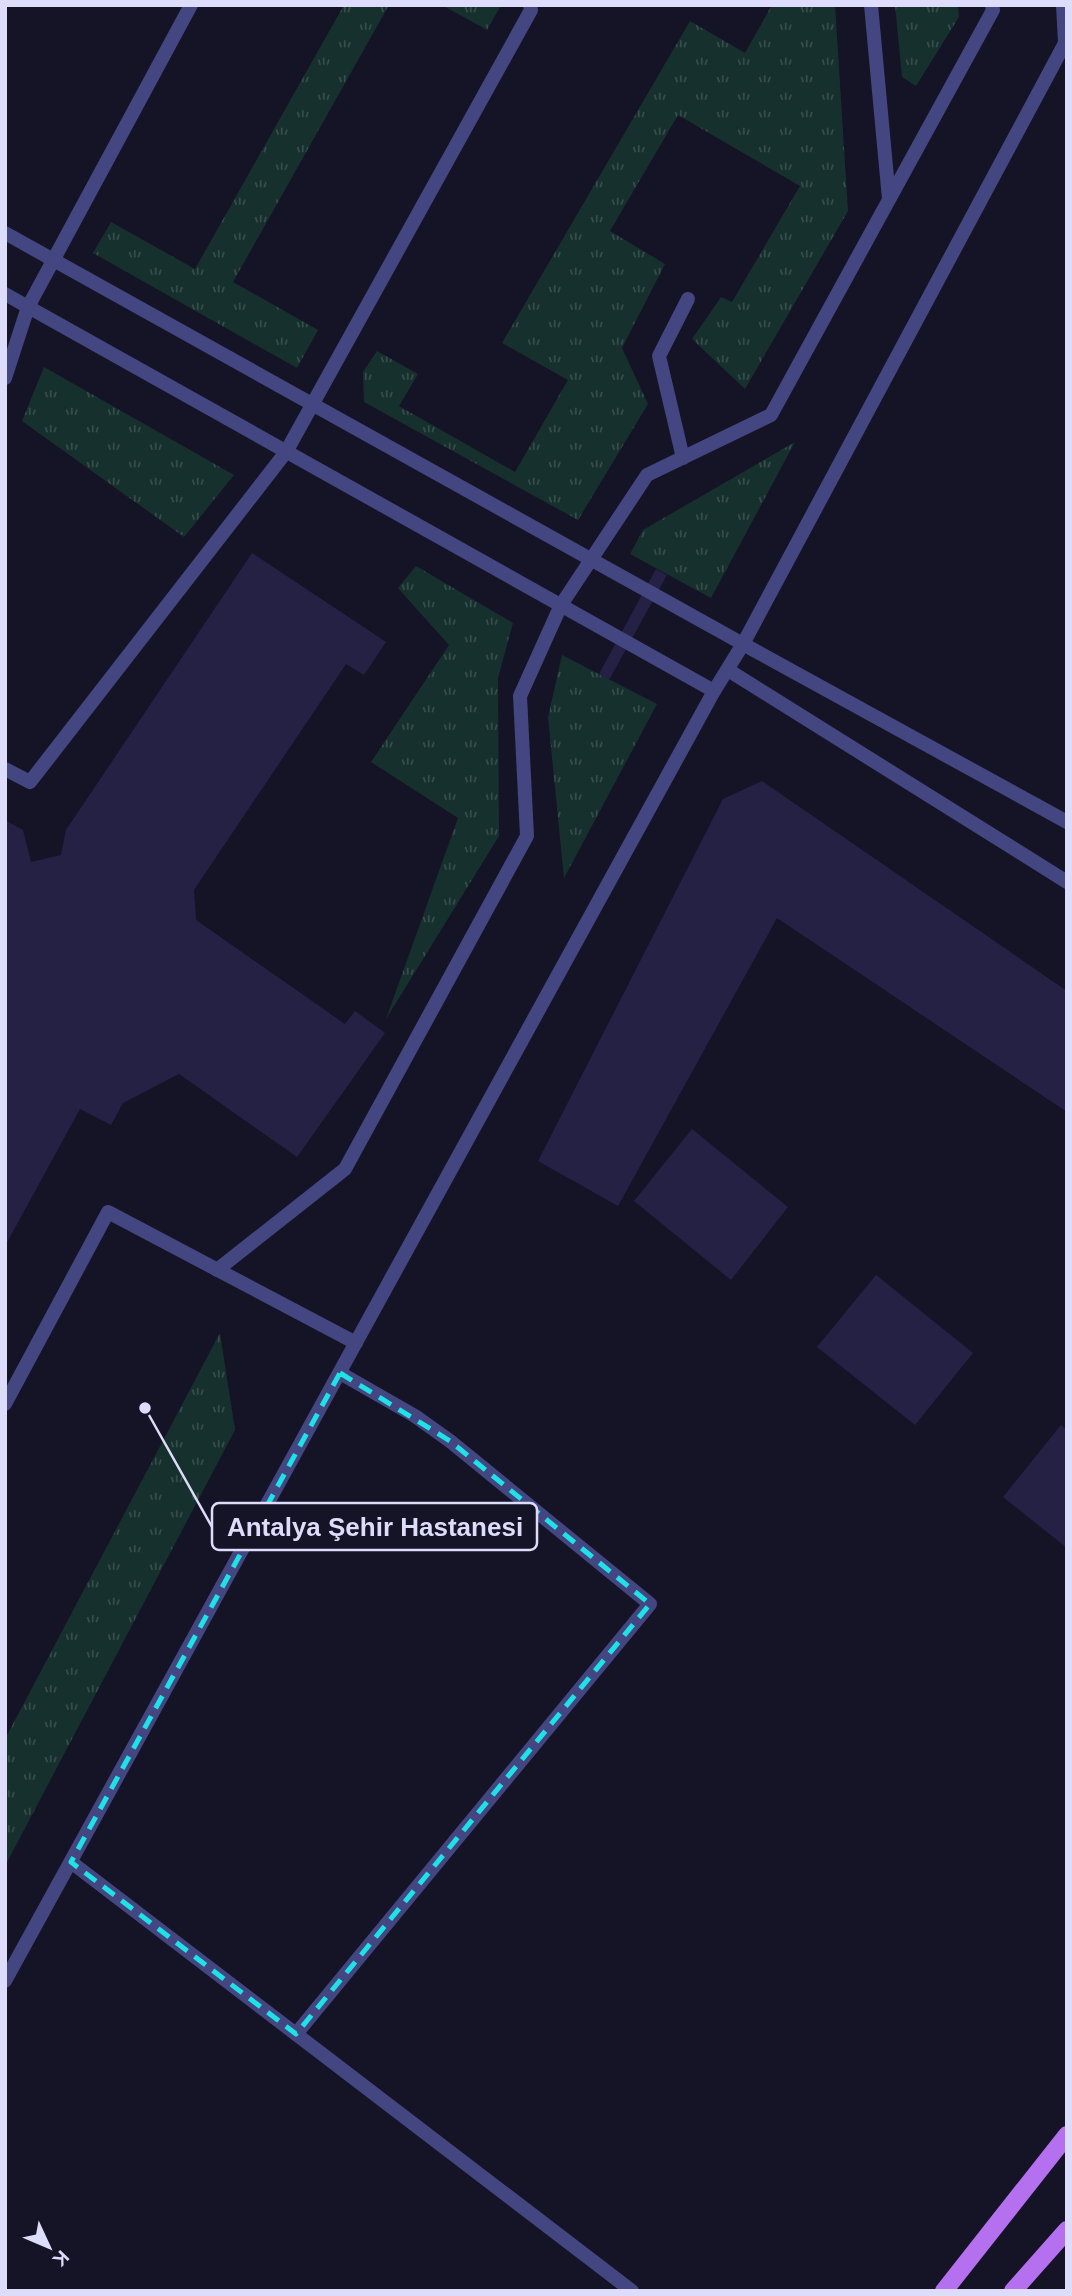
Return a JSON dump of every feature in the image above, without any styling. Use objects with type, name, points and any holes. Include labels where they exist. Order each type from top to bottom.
[{"type":"main road","points":[[944,2291],[1067,2134]]},
{"type":"main road","points":[[1013,2291],[1067,2230]]},
{"type":"street","points":[[5,378],[28,307],[191,5]]},
{"type":"street","points":[[5,769],[30,782],[286,452],[531,10],[530,5]]},
{"type":"street","points":[[871,5],[889,200]]},
{"type":"street","points":[[217,1270],[345,1169],[527,836],[520,696],[561,606],[647,475],[771,415],[993,10],[992,5]]},
{"type":"street","points":[[5,1981],[714,691],[743,644],[1065,43],[1063,5]]},
{"type":"street","points":[[5,233],[1067,821]]},
{"type":"street","points":[[5,294],[714,691]]},
{"type":"street","points":[[683,458],[659,356],[688,299]]},
{"type":"street","points":[[727,670],[1067,882]]},
{"type":"street","points":[[5,1404],[108,1212],[356,1343]]},
{"type":"street","points":[[296,2034],[650,1604],[450,1441],[415,1416],[340,1373]]},
{"type":"street","points":[[71,1862],[632,2291]]},
{"type":"highlighted area","points":[[340,1373],[450,1441],[650,1604],[296,2034],[71,1862]]},
{"type":"green space","points":[[344,5],[389,5],[233,282],[318,330],[297,368],[93,253],[111,222],[195,269]]},
{"type":"green space","points":[[442,5],[501,5],[487,30]]},
{"type":"green space","points":[[772,5],[835,5],[848,211],[745,389],[692,339],[721,297],[732,302],[800,186],[678,115],[610,231],[665,264],[622,348],[648,404],[578,520],[364,402],[363,372],[377,351],[418,374],[399,406],[515,472],[568,380],[502,343],[690,21],[745,53]]},
{"type":"green space","points":[[895,5],[958,5],[959,17],[916,86],[902,77]]},
{"type":"green space","points":[[44,367],[234,475],[184,537],[22,421]]},
{"type":"green space","points":[[795,442],[711,598],[630,554],[643,530]]},
{"type":"green space","points":[[416,566],[513,623],[498,678],[499,836],[386,1019],[458,818],[371,762],[449,645],[398,588]]},
{"type":"green space","points":[[562,655],[657,704],[564,878],[548,717]]},
{"type":"green space","points":[[220,1333],[235,1430],[5,1866],[5,1739]]},
{"type":"building","points":[[252,553],[386,642],[364,675],[346,664],[194,890],[196,920],[345,1024],[355,1011],[385,1033],[297,1157],[179,1074],[123,1103],[111,1125],[80,1109],[5,1246],[5,820],[23,830],[31,862],[61,855],[66,830]]},
{"type":"building","points":[[656,569],[667,575],[609,680],[599,674]]},
{"type":"building","points":[[762,781],[1067,991],[1067,1112],[777,918],[618,1206],[538,1161],[723,799]]},
{"type":"building","points":[[692,1129],[788,1207],[731,1280],[634,1201]]},
{"type":"building","points":[[876,1275],[973,1353],[915,1425],[817,1347]]},
{"type":"building","points":[[1061,1425],[1067,1430],[1067,1548],[1003,1497]]},
{"type":"place","name":"Antalya Şehir Hastanesi","points":[[145,1408]]}]
